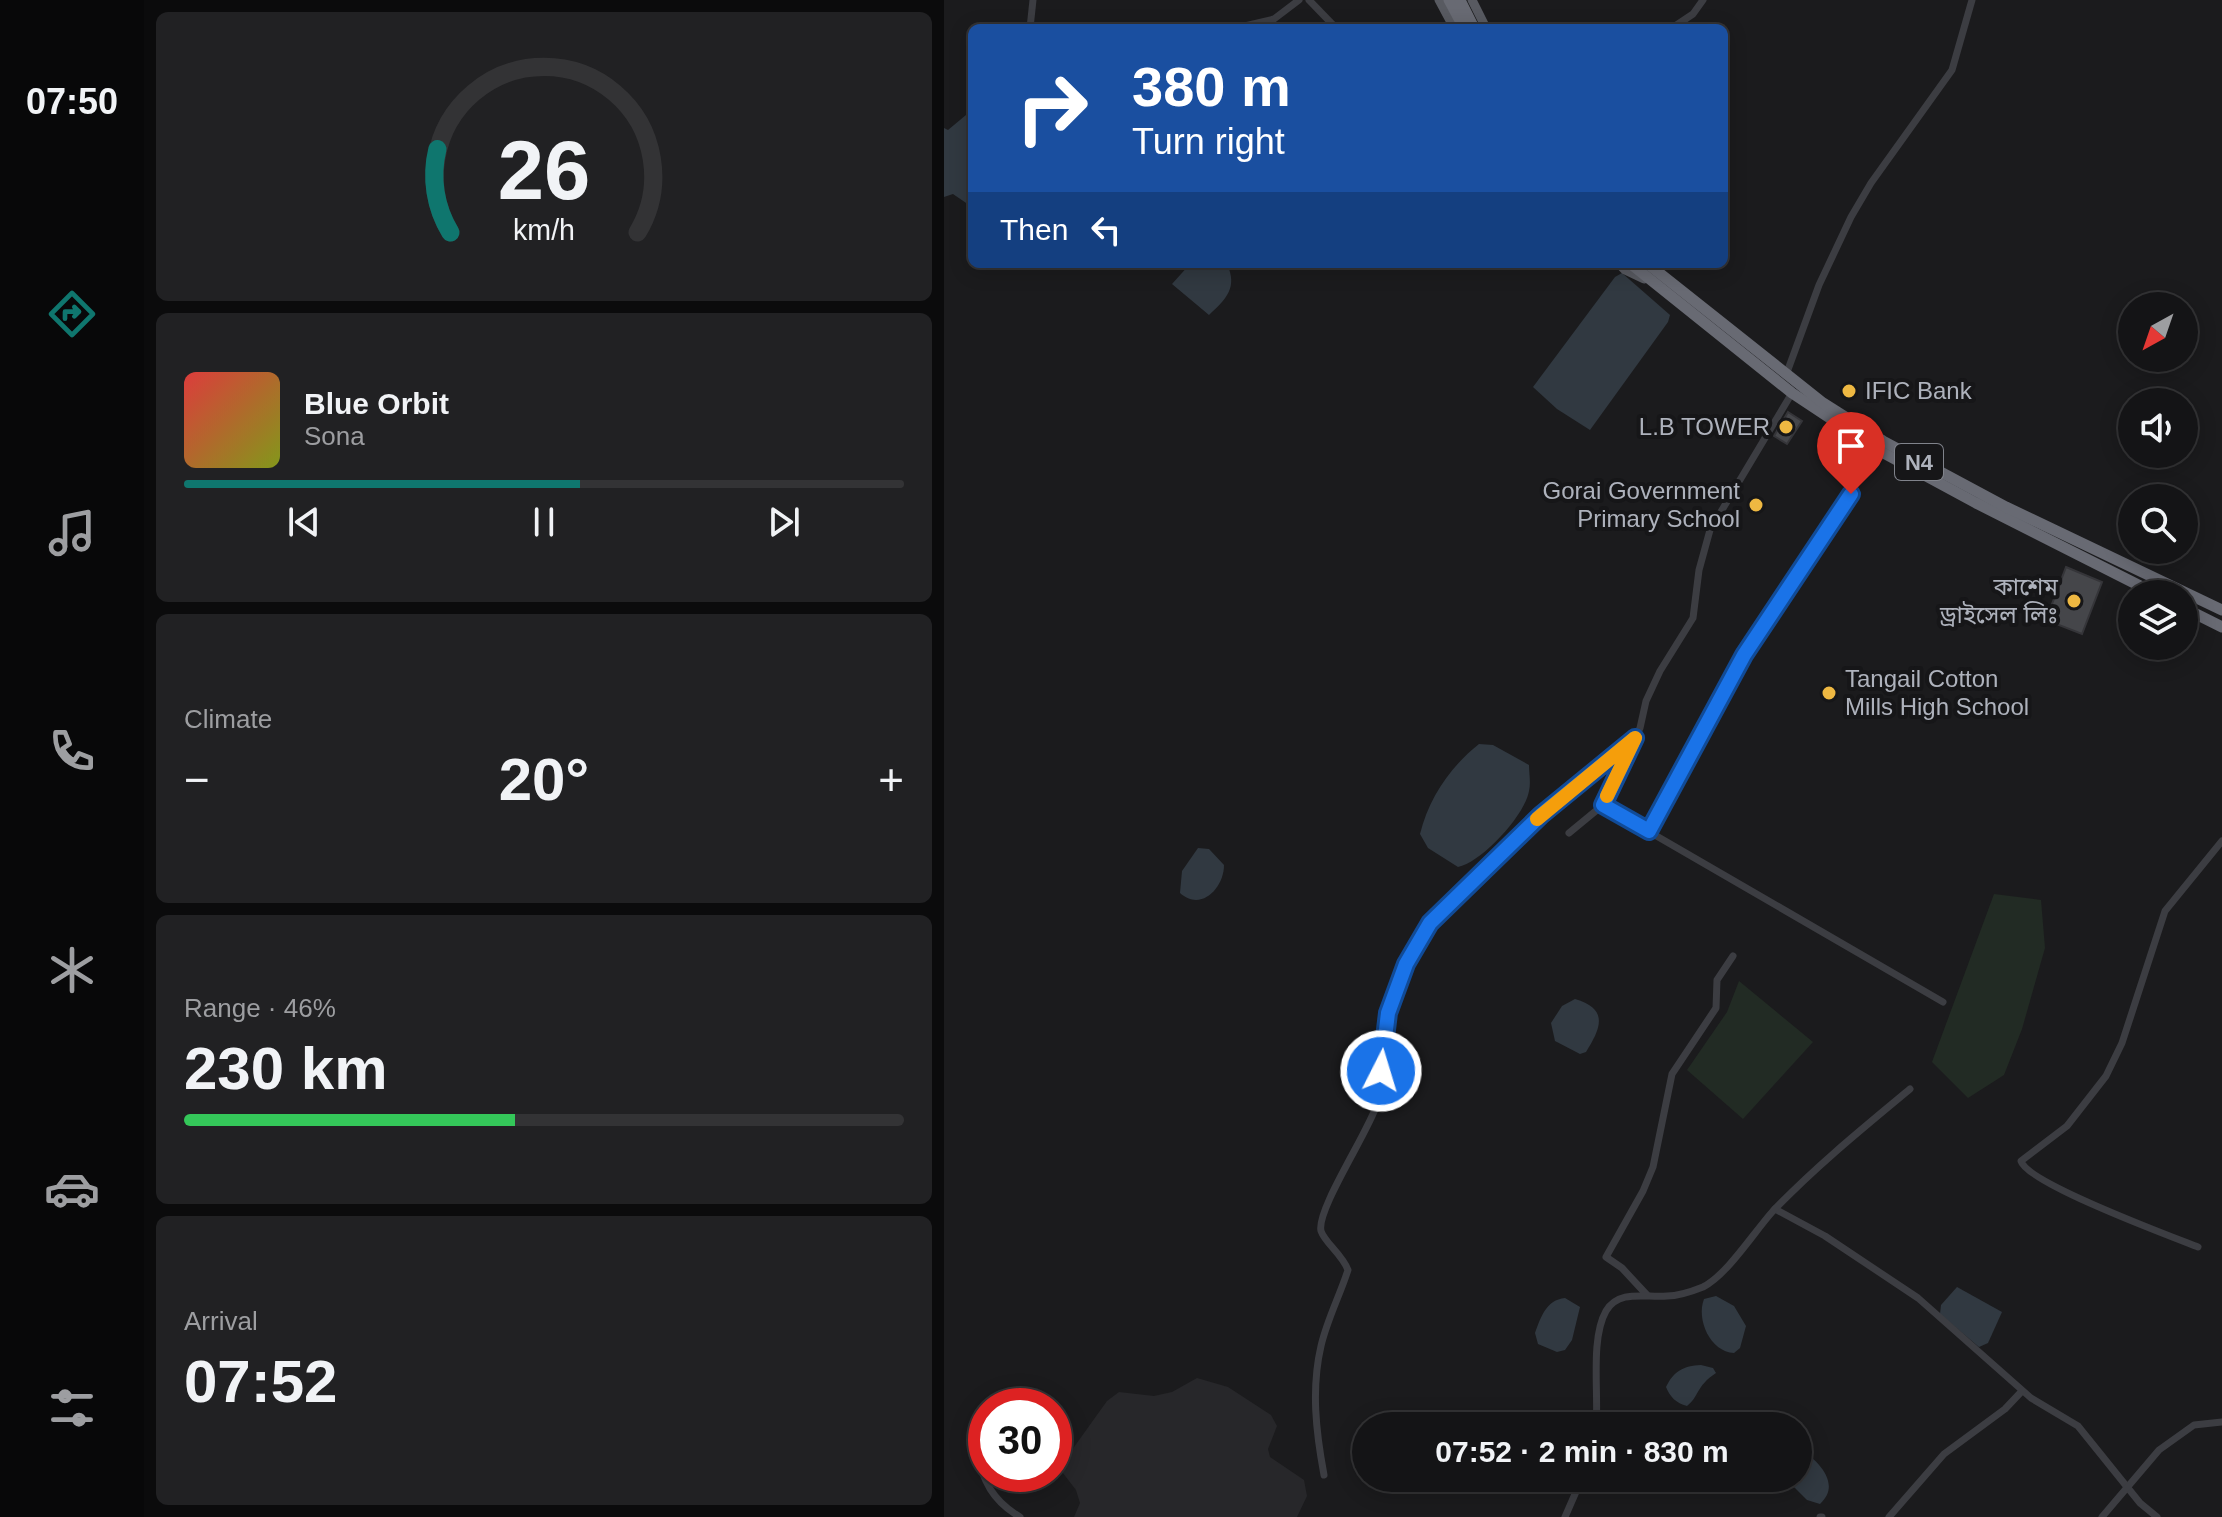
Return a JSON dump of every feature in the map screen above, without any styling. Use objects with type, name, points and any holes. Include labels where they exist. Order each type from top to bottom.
[{"type":"highway","points":[[1449,0],[1462,24]]},
{"type":"highway","points":[[1460,0],[1472,24]]},
{"type":"highway","name":"N4","points":[[1651,270],[1823,403],[1943,476],[2153,580]]},
{"type":"highway","name":"N4","points":[[1651,270],[1792,393],[1878,450],[2129,580]]},
{"type":"highway","name":"N4","points":[[2198,600],[2222,610]]},
{"type":"highway","points":[[2198,615],[2222,627]]},
{"type":"main road","points":[[1439,0],[1452,24]]},
{"type":"main road","points":[[1472,0],[1484,24]]},
{"type":"main road","points":[[1623,268],[1651,270]]},
{"type":"street","points":[[1030,24],[1033,0]]},
{"type":"street","points":[[1253,24],[1274,19],[1299,0]]},
{"type":"street","points":[[1309,0],[1332,24]]},
{"type":"street","points":[[1678,24],[1693,14],[1703,0]]},
{"type":"street","points":[[1786,375],[1819,285],[1851,217],[1871,183],[1952,70],[1972,0]]},
{"type":"street","points":[[1569,833],[1603,805],[1635,738],[1646,701],[1660,671],[1693,618],[1699,570],[1710,530],[1792,393]]},
{"type":"street","points":[[1649,831],[1744,655],[1878,450]]},
{"type":"street","points":[[1324,1475],[1317,1436],[1315,1388],[1321,1344],[1348,1270],[1340,1253],[1322,1234],[1320,1224],[1379,1100],[1388,1013],[1406,964],[1430,923],[1456,895],[1541,815],[1635,738]]},
{"type":"street","points":[[1603,805],[1943,1002]]},
{"type":"street","points":[[2198,1247],[2083,1200],[2027,1170],[2021,1161],[2067,1126],[2106,1076],[2122,1043],[2165,911],[2222,841]]},
{"type":"street","points":[[1648,1295],[1622,1268],[1606,1257],[1653,1167],[1672,1074],[1716,1008],[1717,980],[1733,956]]},
{"type":"street","points":[[1596,1412],[1595,1369],[1604,1313],[1613,1302],[1634,1295],[1669,1296],[1704,1286],[1720,1273],[1775,1209],[1848,1140],[1910,1089]]},
{"type":"street","points":[[1775,1209],[1825,1236],[1918,1298],[2022,1391],[2078,1426],[2127,1488],[2157,1517]]},
{"type":"street","points":[[1889,1517],[1944,1454],[2005,1409],[2022,1391]]},
{"type":"street","points":[[2102,1517],[2159,1450],[2183,1431],[2194,1425],[2222,1422]]},
{"type":"street","points":[[991,1492],[998,1502],[1020,1517]]},
{"type":"street","points":[[1565,1517],[1576,1492]]},
{"type":"shaded area","points":[[968,113],[968,204],[953,194],[944,197],[944,128],[948,130]]},
{"type":"shaded area","points":[[1186,268],[1228,268],[1230,272],[1231,286],[1221,304],[1209,315],[1172,284]]},
{"type":"shaded area","points":[[1622,273],[1670,315],[1590,430],[1557,409],[1533,387],[1615,277]]},
{"type":"shaded area","points":[[1479,744],[1493,745],[1529,765],[1530,788],[1520,812],[1501,836],[1479,856],[1458,867],[1428,848],[1420,834],[1442,784]]},
{"type":"shaded area","points":[[1198,848],[1209,849],[1224,865],[1216,889],[1203,899],[1196,900],[1180,893],[1182,871]]},
{"type":"shaded area","points":[[1994,894],[2041,900],[2045,948],[2022,1029],[2004,1075],[1968,1098],[1932,1062]]},
{"type":"shaded area","points":[[1739,981],[1813,1042],[1743,1119],[1687,1070],[1727,1012]]},
{"type":"shaded area","points":[[1575,999],[1593,1008],[1599,1020],[1586,1052],[1580,1054],[1555,1041],[1551,1023],[1562,1006]]},
{"type":"shaded area","points":[[1957,1287],[2002,1312],[1988,1343],[1979,1347],[1940,1314],[1941,1305]]},
{"type":"shaded area","points":[[1716,1296],[1734,1306],[1746,1326],[1740,1348],[1734,1353],[1718,1347],[1704,1325],[1704,1299]]},
{"type":"shaded area","points":[[1565,1298],[1580,1307],[1572,1340],[1565,1350],[1557,1352],[1538,1344],[1535,1333],[1549,1306]]},
{"type":"shaded area","points":[[1701,1365],[1713,1368],[1716,1373],[1687,1406],[1672,1397],[1666,1387],[1680,1370]]},
{"type":"shaded area","points":[[1197,1378],[1228,1387],[1271,1415],[1277,1426],[1268,1449],[1270,1457],[1304,1480],[1307,1496],[1297,1517],[1074,1517],[1080,1503],[1072,1485],[1072,1450],[1107,1401],[1119,1392],[1154,1396],[1172,1392]]},
{"type":"shaded area","points":[[1812,1458],[1824,1472],[1829,1488],[1820,1504],[1807,1500],[1799,1492],[1812,1492]]},
{"type":"building","name":"L.B TOWER","points":[[1788,412],[1802,421],[1787,444],[1774,436]]},
{"type":"building","name":"কাশেম ড্রাইসেল লিঃ","points":[[2066,567],[2102,582],[2082,634],[2046,620]]},
{"type":"slow traffic","points":[[1537,819],[1635,738],[1607,796]]},
{"type":"place","name":"IFIC Bank","points":[[1849,391]]},
{"type":"place","name":"L.B TOWER","points":[[1786,427]]},
{"type":"place","name":"Gorai Government Primary School","points":[[1756,505]]},
{"type":"place","name":"কাশেম ড্রাইসেল লিঃ","points":[[2074,601]]},
{"type":"place","name":"Tangail Cotton Mills High School","points":[[1829,693]]},
{"type":"route","points":[[1381,1071],[1388,1013],[1406,964],[1430,923],[1541,815],[1635,738],[1603,805],[1649,831],[1744,655],[1851,494]]}]
